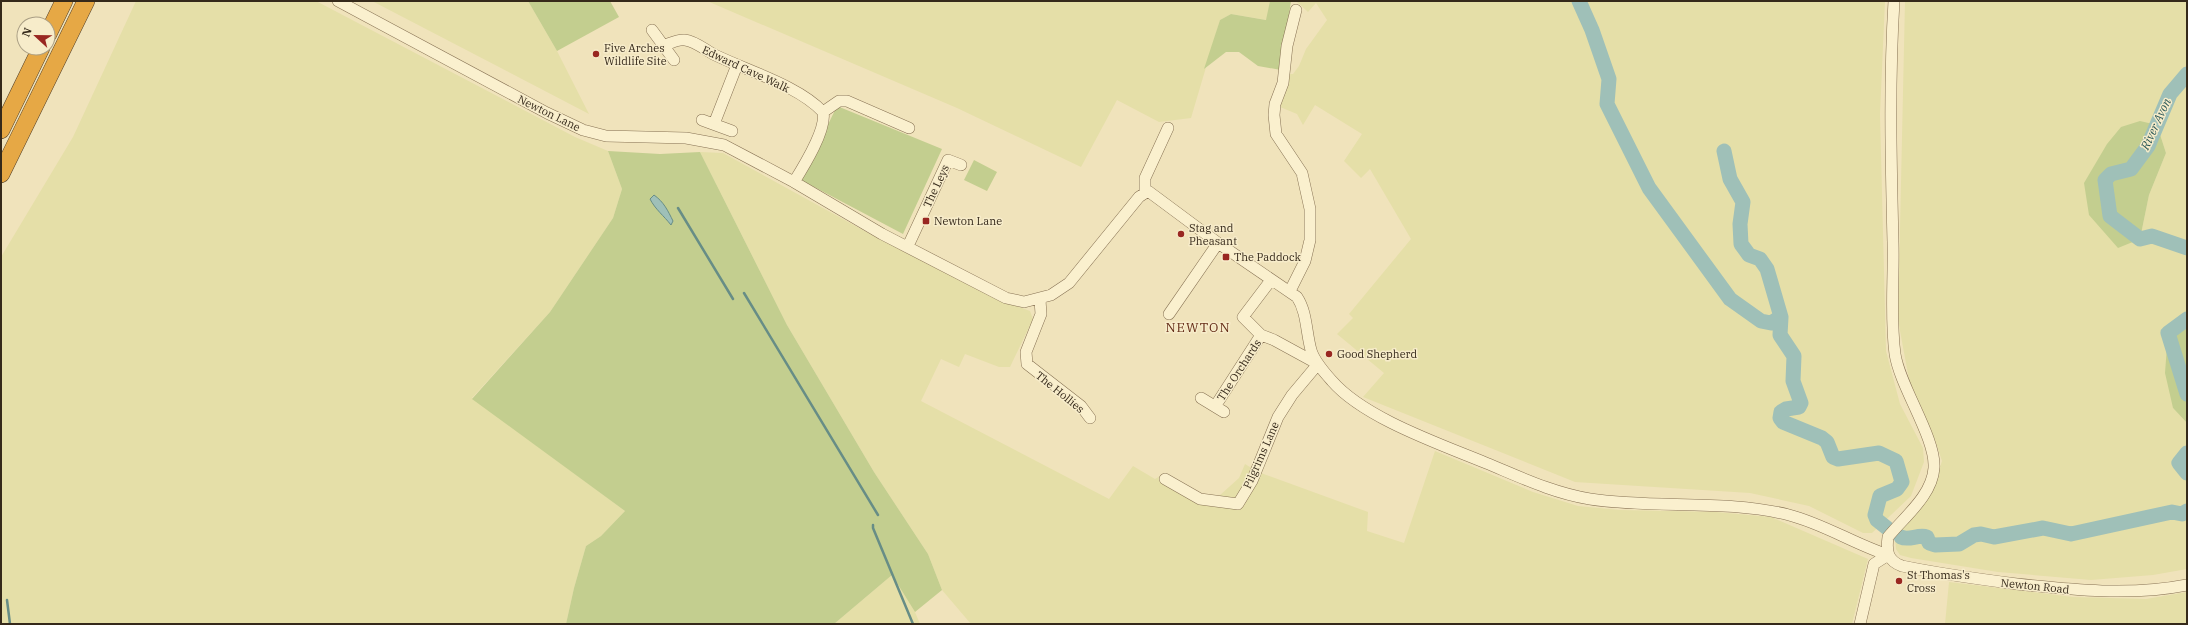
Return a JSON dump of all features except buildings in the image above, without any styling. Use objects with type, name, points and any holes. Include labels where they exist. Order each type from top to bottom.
[{"type":"highway","points":[[56,18],[64,1]]},
{"type":"highway","points":[[1,174],[86,1]]},
{"type":"highway","points":[[1,130],[37,56]]},
{"type":"street","name":"Newton Lane","points":[[338,1],[547,113],[582,130],[606,136],[696,138],[724,145],[794,182],[882,234],[908,246],[1006,298],[1024,302],[1040,300],[1069,283],[1148,192]]},
{"type":"street","points":[[1860,624],[1874,564],[1888,555],[1886,546],[1888,537],[1928,489],[1934,466],[1928,443],[1895,356],[1892,325],[1893,246],[1890,61],[1894,1]]},
{"type":"street","points":[[1290,291],[1305,261],[1310,240],[1310,209],[1302,173],[1276,134],[1274,115],[1275,104],[1283,83],[1287,46],[1296,10]]},
{"type":"street","points":[[652,30],[665,45],[674,60]]},
{"type":"street","name":"Edward Cave Walk","points":[[665,45],[678,40],[689,41],[737,65],[769,78],[816,104],[823,112]]},
{"type":"street","points":[[714,124],[737,65]]},
{"type":"street","points":[[794,182],[825,120],[823,112],[839,101],[847,101],[909,128]]},
{"type":"street","points":[[702,120],[732,131]]},
{"type":"street","points":[[1168,128],[1145,178],[1148,192],[1218,243],[1297,297],[1302,306],[1311,352],[1318,364]]},
{"type":"street","name":"The Leys","points":[[908,246],[948,160],[961,165]]},
{"type":"street","points":[[1169,314],[1218,243]]},
{"type":"street","points":[[1271,280],[1243,317],[1261,335],[1274,340],[1318,364]]},
{"type":"street","name":"The Hollies","points":[[1040,300],[1041,314],[1026,352],[1027,364],[1081,406],[1090,418]]},
{"type":"street","name":"The Orchards","points":[[1201,398],[1220,408],[1261,335]]},
{"type":"street","name":"Newton Road","points":[[1318,364],[1345,395],[1374,413],[1438,443],[1562,494],[1591,500],[1759,510],[1789,515],[1819,525],[1873,550],[1888,555],[1894,563],[1908,567],[1972,578],[2053,589],[2110,591],[2187,585]]},
{"type":"street","name":"Pilgrims Lane","points":[[1165,479],[1200,499],[1238,504],[1252,481],[1278,417],[1292,395],[1318,364]]},
{"type":"shaded area","points":[[136,1],[316,1],[575,137],[608,151],[622,189],[613,218],[550,312],[472,398],[625,511],[601,536],[586,546],[566,624],[1,624],[1,257],[73,137]]},
{"type":"shaded area","points":[[372,1],[528,1],[557,51],[589,114]]},
{"type":"shaded area","points":[[707,1],[1270,1],[1267,20],[1231,14],[1220,20],[1191,118],[1159,122],[1117,100],[1081,167],[957,108]]},
{"type":"shaded area","points":[[1296,1],[1885,1],[1880,114],[1886,351],[1900,404],[1923,448],[1924,462],[1911,496],[1872,533],[1863,533],[1809,506],[1750,493],[1575,482],[1363,397],[1384,373],[1337,334],[1353,318],[1349,314],[1411,239],[1370,169],[1361,178],[1344,161],[1362,134],[1315,105],[1303,125],[1297,114],[1280,107],[1289,74],[1293,74],[1299,66],[1306,49],[1327,20],[1316,3],[1308,12]]},
{"type":"shaded area","points":[[1905,1],[2187,1],[2187,319],[2185,319],[2173,408],[2187,423],[2187,453],[2179,463],[2187,473],[2187,569],[2153,575],[2091,580],[1998,572],[1900,555],[1896,549],[1895,539],[1898,532],[1932,492],[1942,461],[1935,440],[1918,409],[1910,385],[1898,320]],"holes":[[[2157,125],[2166,153],[2149,195],[2140,239]]]},
{"type":"shaded area","points":[[700,152],[723,153],[881,240],[992,297],[1030,311],[1033,319],[1010,367],[999,367],[965,354],[959,367],[941,359],[921,401],[1109,499],[1133,466],[1155,479],[1162,475],[1201,494],[1219,496],[1239,478],[1245,464],[1258,472],[1368,512],[1367,531],[1404,543],[1435,451],[1533,492],[1578,506],[1620,510],[1716,512],[1771,517],[1868,559],[1852,624],[971,624],[942,590],[928,554],[874,472],[787,325]]},
{"type":"shaded area","points":[[892,575],[915,612],[920,624],[834,624]]},
{"type":"shaded area","points":[[1949,582],[2073,597],[2146,599],[2187,592],[2187,624],[1945,624]]},
{"type":"green space","points":[[528,1],[610,1],[619,17],[557,51]]},
{"type":"green space","points":[[1270,1],[1291,1],[1281,70],[1258,66],[1239,52],[1226,52],[1204,69],[1220,20],[1231,14],[1266,20]]},
{"type":"green space","points":[[837,106],[942,149],[903,234],[801,180]]},
{"type":"green space","points":[[2140,121],[2157,125],[2166,153],[2149,195],[2140,239],[2118,248],[2089,215],[2084,183],[2107,144],[2121,127]]},
{"type":"green space","points":[[608,151],[660,154],[700,152],[787,325],[874,472],[928,554],[942,590],[915,612],[892,575],[834,624],[566,624],[586,546],[601,536],[625,511],[472,399],[550,312],[613,218],[622,189]]},
{"type":"green space","points":[[974,160],[997,172],[987,191],[964,180]]},
{"type":"green space","points":[[2187,319],[2187,423],[2173,408],[2165,373],[2168,333]]},
{"type":"water","points":[[654,195],[667,210],[673,221],[671,225],[652,203],[650,199]]},
{"type":"waterway","points":[[1579,1],[1592,30],[1609,79],[1607,104],[1649,188],[1730,299],[1761,321],[1771,323],[1781,317],[1780,335],[1794,356],[1793,381],[1801,403],[1799,407],[1786,409],[1781,412],[1780,418],[1783,422],[1822,438],[1827,442],[1833,457],[1838,459],[1879,453],[1896,461],[1902,482],[1897,489],[1880,496],[1875,515],[1877,520],[1887,528]]},
{"type":"waterway","name":"River Avon","points":[[2187,74],[2170,94],[2148,146],[2131,169],[2111,174],[2105,180],[2110,216],[2140,239],[2152,236],[2187,248]]},
{"type":"waterway","points":[[1724,151],[1730,179],[1743,202],[1740,224],[1741,244],[1749,255],[1760,259],[1767,269],[1781,317]]},
{"type":"waterway","points":[[678,208],[733,299]]},
{"type":"waterway","points":[[744,293],[878,515]]},
{"type":"waterway","name":"River Avon","points":[[2187,319],[2168,333],[2187,394]]},
{"type":"waterway","name":"River Avon","points":[[2187,453],[2179,463],[2187,473]]},
{"type":"waterway","points":[[1901,537],[1907,538],[1924,536],[1927,537],[1929,543],[1935,545],[1959,544],[1974,535],[1981,534],[1994,537],[2043,528],[2071,534],[2172,512],[2182,514],[2187,511]]},
{"type":"waterway","points":[[873,525],[913,624]]},
{"type":"waterway","points":[[7,600],[10,624]]},
{"type":"place","name":"Five Arches Wildlife Site","points":[[596,54]]},
{"type":"place","name":"Newton Lane","points":[[926,221]]},
{"type":"place","name":"Stag and Pheasant","points":[[1181,234]]},
{"type":"place","name":"The Paddock","points":[[1226,257]]},
{"type":"place","name":"Good Shepherd","points":[[1329,354]]},
{"type":"place","name":"St Thomas's Cross","points":[[1899,581]]},
{"type":"district","name":"NEWTON","points":[[1198,327]]}]
